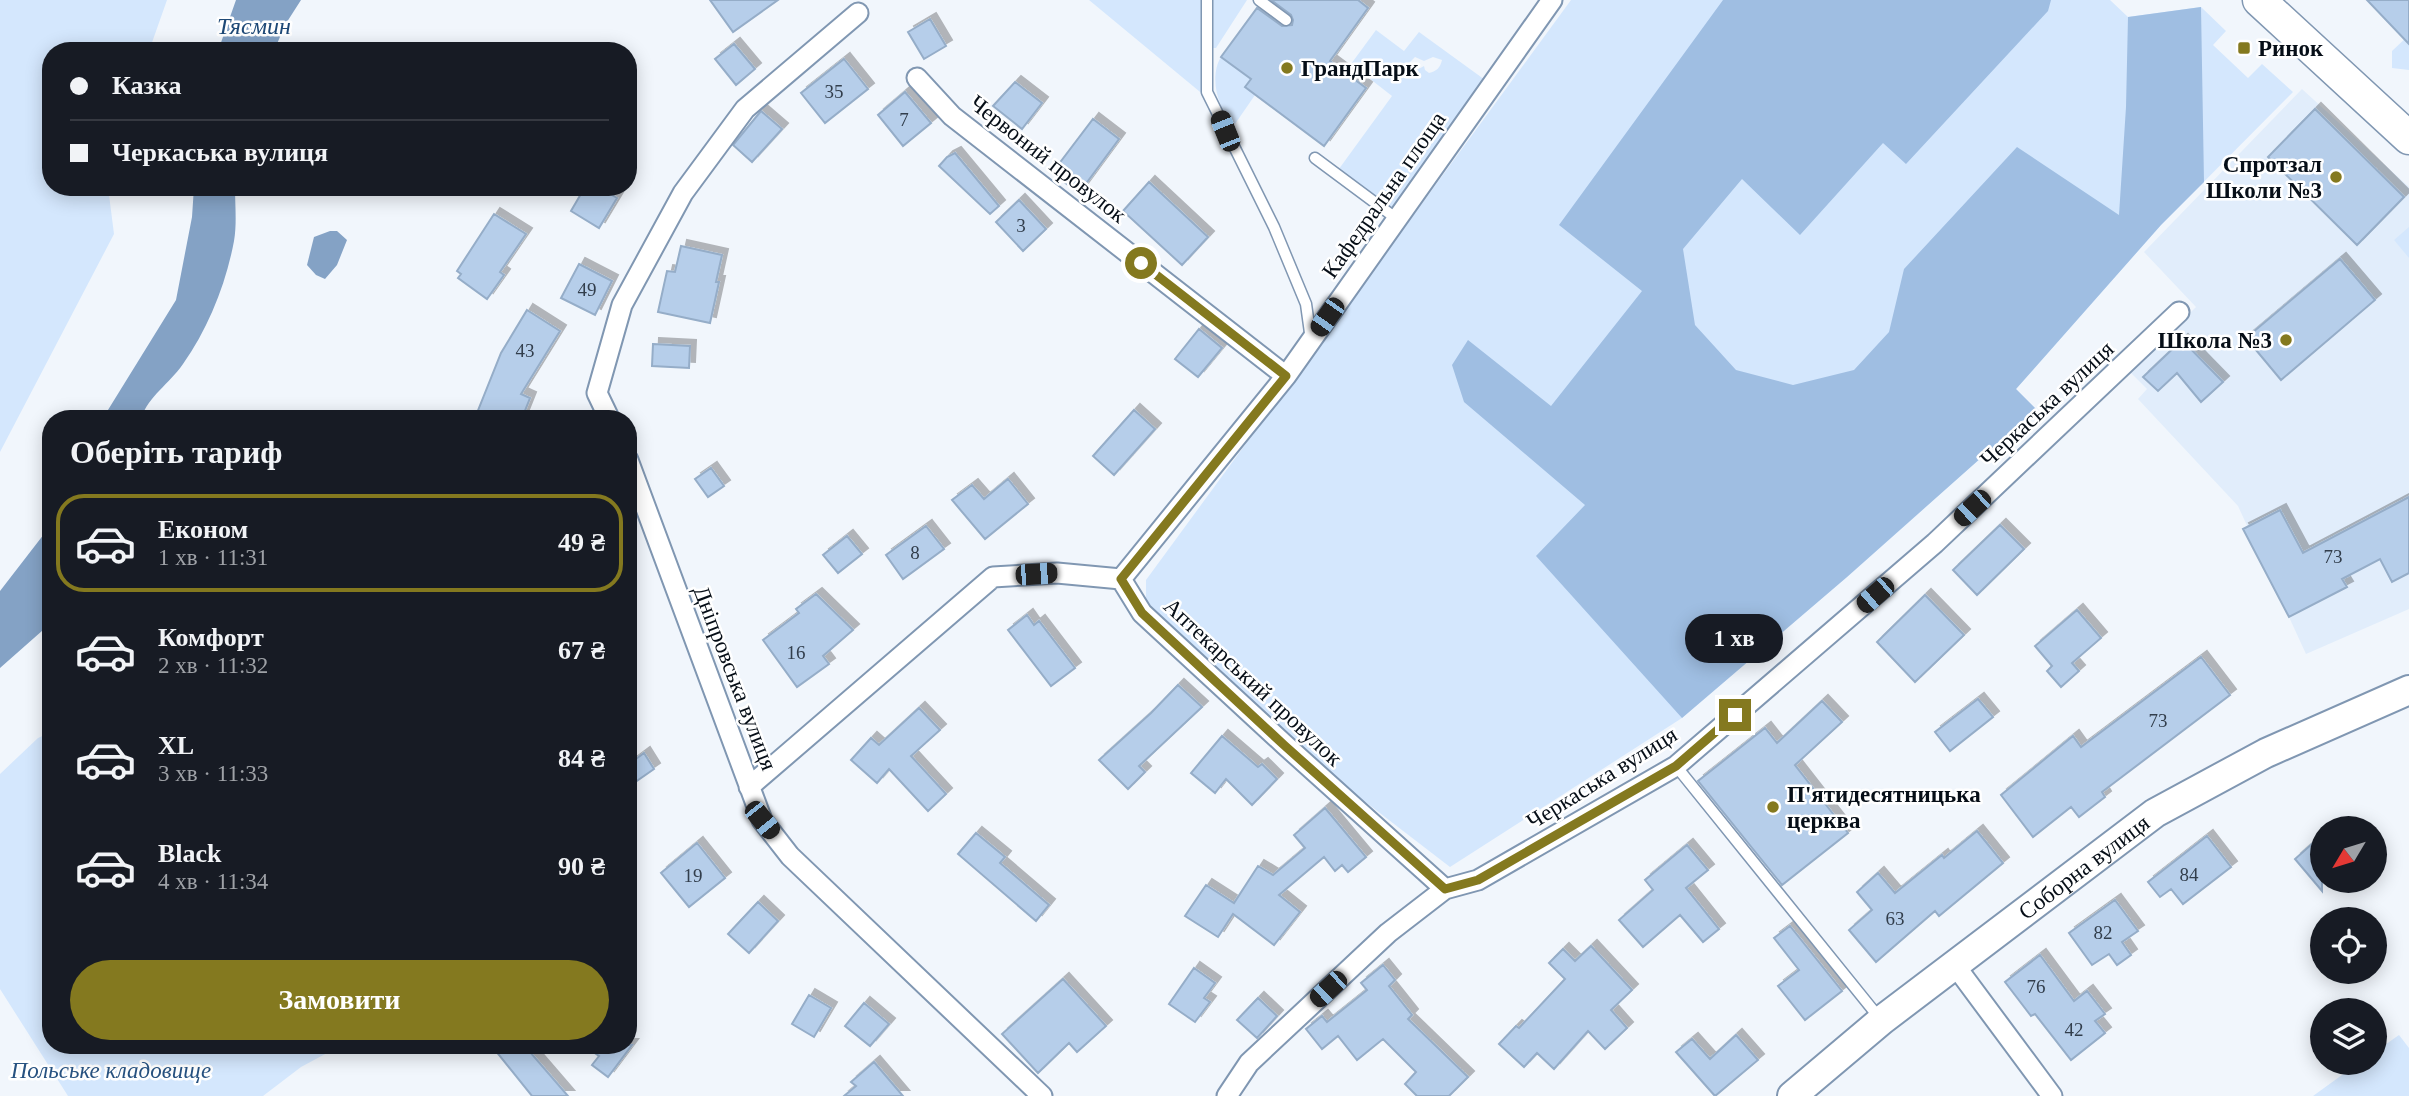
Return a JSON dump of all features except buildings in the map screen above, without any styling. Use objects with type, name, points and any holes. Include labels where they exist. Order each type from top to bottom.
[{"type":"main road","points":[[2259,0],[2409,138]]},
{"type":"main road","name":"Соборна вулиця","points":[[1792,1096],[1882,1020],[2155,813],[2266,753],[2409,690]]},
{"type":"street","name":"Кафедральна площа","points":[[1121,579],[1286,376],[1552,0]]},
{"type":"street","points":[[605,410],[597,393],[622,305],[683,193],[745,109],[858,13]]},
{"type":"street","name":"Червоний провулок","points":[[917,78],[952,116],[1286,376]]},
{"type":"street","name":"Черкаська вулиця","points":[[1227,1096],[1249,1063],[1388,933],[1445,889],[1478,880],[1676,766],[1935,543],[2179,312]]},
{"type":"street","name":"Дніпровська вулиця","points":[[637,484],[762,820],[790,856],[1042,1096]]},
{"type":"street","points":[[750,787],[993,578],[1057,573],[1121,579]]},
{"type":"street","name":"Аптекарський провулок","points":[[1121,579],[1142,613],[1445,889]]},
{"type":"street","points":[[1954,964],[2052,1096]]},
{"type":"lane","points":[[1207,0],[1207,92],[1274,227],[1306,304],[1311,340]]},
{"type":"lane","points":[[1259,0],[1286,20]]},
{"type":"lane","points":[[1315,158],[1397,219]]},
{"type":"lane","points":[[1676,766],[1882,1020]]},
{"type":"shaded area","points":[[1723,0],[2051,0],[2048,11],[1906,164],[1883,143],[1800,235],[1742,179],[1683,249],[1695,325],[1736,370],[1793,385],[1854,370],[1889,332],[1904,269],[2017,147],[2119,215],[2128,17],[2201,7],[2204,182],[2161,225],[2016,389],[2036,409],[1847,577],[1682,718],[1536,556],[1585,505],[1464,402],[1452,365],[1468,340],[1551,406],[1642,291],[1559,225]]},
{"type":"shaded area","name":"Школа №3","points":[[2302,89],[2409,187],[2409,609],[2306,654],[2238,506],[2138,399],[2147,389],[2130,372],[2196,307],[2144,252]]},
{"type":"green space","points":[[0,0],[167,0],[152,42],[42,42],[42,196],[109,196],[114,234],[0,452]]},
{"type":"green space","points":[[1089,0],[1247,0],[1216,48],[1212,48],[1211,101]]},
{"type":"green space","points":[[1571,0],[2110,0],[2128,17],[2201,7],[2226,31],[2213,45],[2248,78],[2262,64],[2293,92],[2161,225],[2016,389],[2036,409],[1847,577],[1682,718],[1450,867],[1320,767],[1156,615],[1146,599],[1146,580]]},
{"type":"green space","points":[[1376,30],[1404,51],[1419,32],[1492,85],[1397,219],[1336,173],[1392,96],[1351,64]],"holes":[[[1415,57],[1424,61],[1433,57],[1442,60],[1434,71],[1429,73],[1424,66],[1408,75],[1409,63]]]},
{"type":"green space","points":[[2409,35],[2409,70],[2392,68],[2392,51]]},
{"type":"green space","points":[[1221,57],[1251,79],[1245,87],[1255,95],[1235,124],[1219,102],[1215,83]]},
{"type":"green space","points":[[2409,227],[2409,258],[2394,240]]},
{"type":"green space","name":"Польське кладовище","points":[[42,736],[42,1054],[325,1054],[301,1067],[263,1096],[68,1096],[0,989],[0,774]]},
{"type":"green space","points":[[2399,1035],[2409,1048],[2409,1096],[2313,1096],[2342,1075],[2387,1075],[2387,1044]]},
{"type":"water","name":"Тясмин","points":[[236,0],[301,0],[278,42],[221,42]]},
{"type":"water","points":[[193,196],[235,196],[234,241],[215,306],[178,371],[145,410],[108,410],[176,300]]},
{"type":"water","points":[[337,231],[347,240],[337,265],[325,279],[316,275],[307,265],[314,237]]},
{"type":"water","points":[[42,537],[42,631],[0,668],[0,591]]},
{"type":"place","name":"Ринок","points":[[2244,48]]},
{"type":"place","name":"ГрандПарк","points":[[1287,68]]},
{"type":"place","name":"Спротзал Школи №3","points":[[2336,177]]},
{"type":"place","name":"Школа №3","points":[[2286,340]]},
{"type":"place","name":"П'ятидесятницька церква","points":[[1773,807]]},
{"type":"route","points":[[1141,263],[1286,376],[1121,579],[1142,613],[1445,889],[1478,880],[1676,766],[1735,715]]}]
